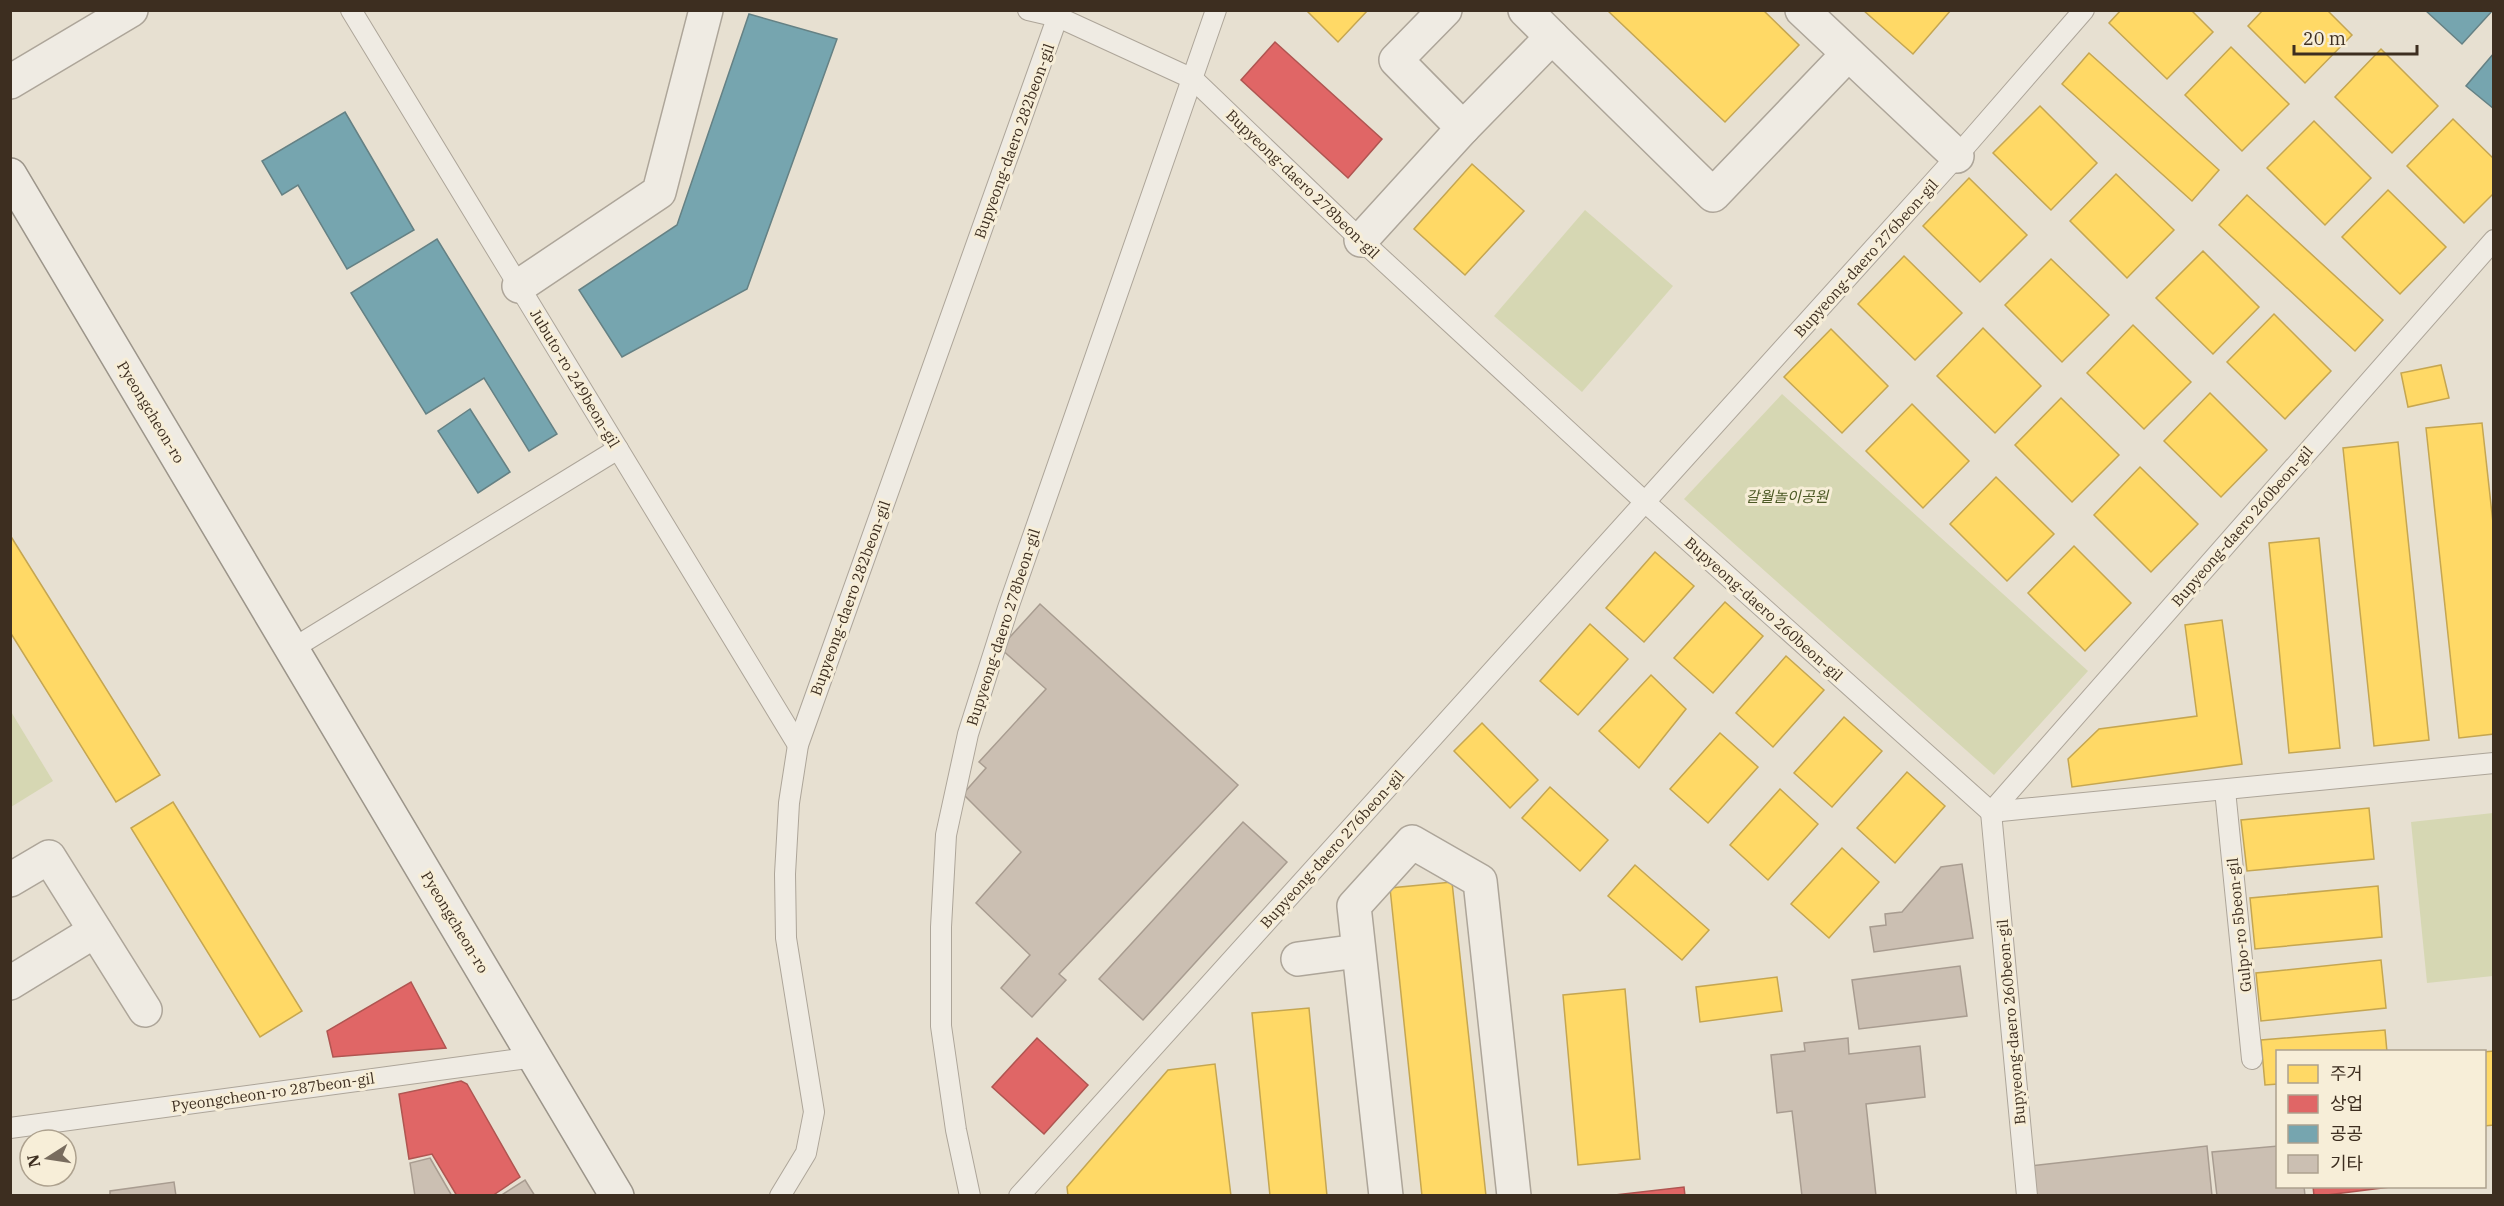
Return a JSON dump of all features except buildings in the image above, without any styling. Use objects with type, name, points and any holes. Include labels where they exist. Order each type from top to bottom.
[{"type":"street","points":[[10,82],[131,10]]},
{"type":"street","points":[[519,286],[659,192],[706,10]]},
{"type":"street","points":[[1445,10],[1396,60],[1463,128]]},
{"type":"street","points":[[1525,10],[1713,195],[1848,54]]},
{"type":"street","points":[[1802,10],[1957,156]]},
{"type":"street","points":[[1361,240],[1463,128],[1552,37]]},
{"type":"street","name":"Pyeongcheon-ro","points":[[10,175],[617,1196]]},
{"type":"street","points":[[1386,1196],[1354,906],[1412,842],[1480,881],[1514,1196]]},
{"type":"street","points":[[10,880],[49,857],[145,1010]]},
{"type":"street","points":[[10,983],[94,931]]},
{"type":"street","points":[[1298,959],[1358,951]]},
{"type":"lane","name":"Jubuto-ro 249beon-gil","points":[[351,10],[798,745]]},
{"type":"lane","points":[[1028,10],[1059,14],[1193,79]]},
{"type":"lane","name":"Bupyeong-daero 278beon-gil","points":[[970,1196],[956,1130],[941,1026],[941,927],[946,834],[968,734],[1008,608],[1216,10]]},
{"type":"lane","name":"Bupyeong-daero 276beon-gil","points":[[1019,1196],[1957,156],[2084,10]]},
{"type":"lane","name":"Bupyeong-daero 282beon-gil","points":[[780,1196],[806,1153],[814,1112],[786,938],[785,874],[789,803],[798,745],[1059,14]]},
{"type":"lane","name":"Bupyeong-daero 278beon-gil","points":[[1193,79],[1361,240],[1645,502]]},
{"type":"lane","name":"Bupyeong-daero 260beon-gil","points":[[1991,813],[2493,240]]},
{"type":"lane","points":[[292,649],[618,449]]},
{"type":"lane","name":"Bupyeong-daero 260beon-gil","points":[[1645,502],[1991,813],[2027,1196]]},
{"type":"lane","points":[[1991,813],[2493,763]]},
{"type":"lane","name":"Gulpo-ro 5beon-gil","points":[[2225,790],[2252,1059]]},
{"type":"lane","name":"Pyeongcheon-ro 287beon-gil","points":[[10,1128],[535,1057]]},
{"type":"green space","points":[[1585,210],[1673,286],[1582,392],[1494,316]]},
{"type":"green space","name":"갈월놀이공원","points":[[1782,394],[2088,671],[1994,775],[1684,499]]},
{"type":"green space","points":[[10,710],[53,781],[11,807],[10,806]]},
{"type":"green space","points":[[2493,813],[2493,976],[2427,983],[2411,822]]}]
